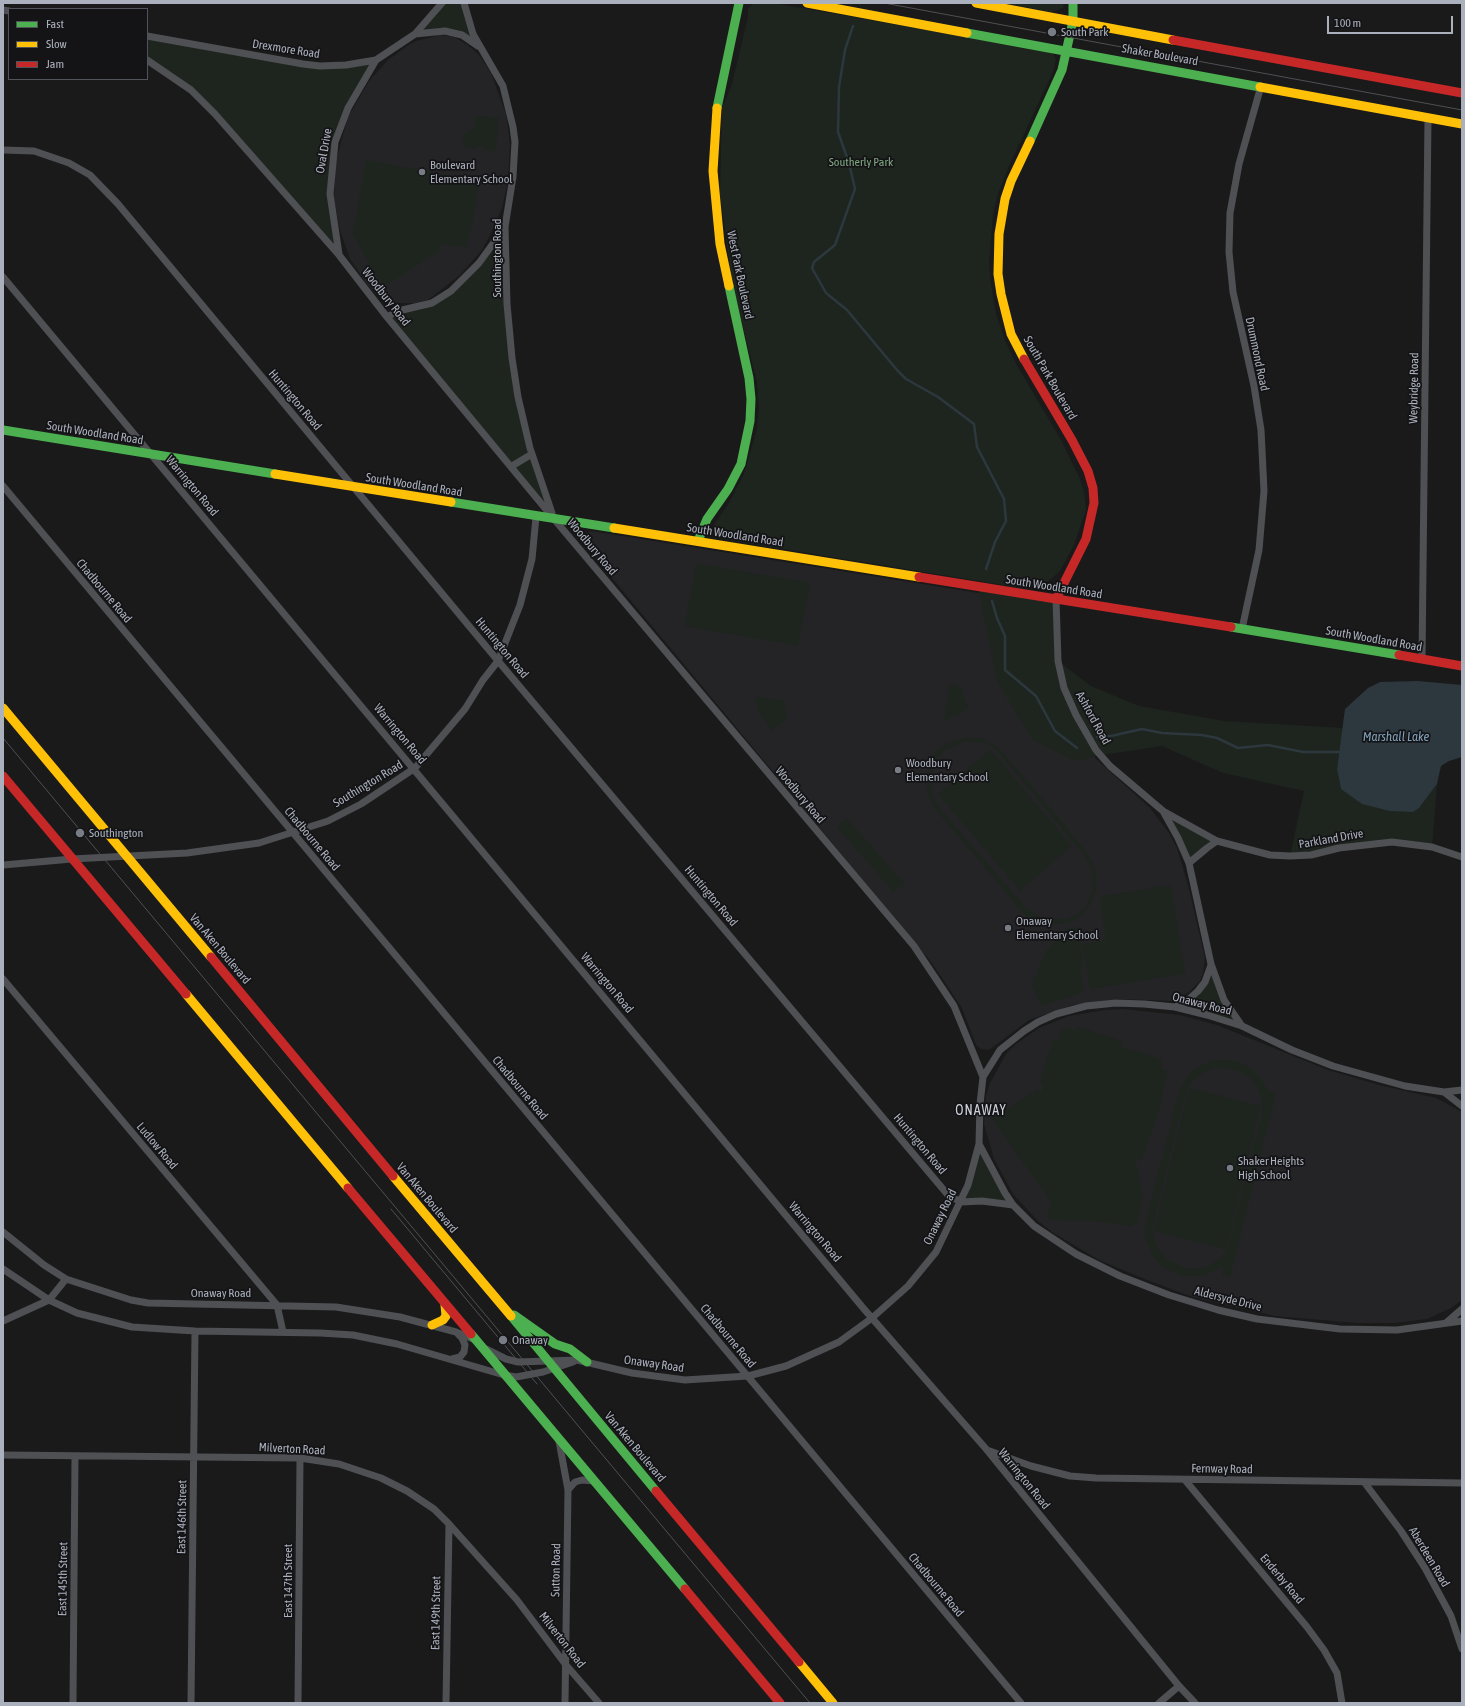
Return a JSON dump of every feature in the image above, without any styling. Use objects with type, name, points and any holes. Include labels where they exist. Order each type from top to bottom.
[{"type":"main road","name":"West Park Boulevard","points":[[698,541],[707,519],[728,489],[741,464],[750,420],[751,399],[748,378],[720,244],[713,171],[716,111],[739,3]]},
{"type":"main road","name":"Shaker Boulevard","points":[[807,3],[1462,124]]},
{"type":"main road","name":"Shaker Boulevard","points":[[976,3],[1462,93]]},
{"type":"main road","name":"South Park Boulevard","points":[[1056,599],[1086,539],[1094,503],[1093,488],[1088,471],[1072,440],[1030,371],[1011,334],[1000,294],[998,257],[1001,217],[1011,181],[1055,88],[1068,51],[1073,21],[1073,3]]},
{"type":"main road","name":"South Woodland Road","points":[[3,430],[536,517],[698,541],[1462,666]]},
{"type":"main road","name":"Van Aken Boulevard","points":[[3,708],[833,1703]]},
{"type":"main road","points":[[3,776],[780,1703]]},
{"type":"main road","points":[[432,1325],[443,1320],[446,1316],[445,1305]]},
{"type":"main road","points":[[505,1309],[555,1344],[570,1350],[588,1362]]},
{"type":"street","name":"Drexmore Road","points":[[148,36],[320,66],[346,65],[376,60],[415,34],[442,3]]},
{"type":"street","name":"Southington Road","points":[[464,3],[473,34],[502,86],[513,127],[515,142],[514,176],[505,227],[507,304],[512,358],[518,397],[532,454],[554,519]]},
{"type":"street","name":"Drexmore Road","points":[[415,34],[434,31],[453,32],[462,35],[481,48]]},
{"type":"street","name":"Oval Drive","points":[[339,255],[330,194],[335,142],[348,108],[376,60]]},
{"type":"street","name":"Woodbury Road","points":[[148,61],[191,90],[215,114],[339,255],[387,317],[512,466],[554,519],[914,946],[954,1006],[983,1077]]},
{"type":"street","name":"Drummond Road","points":[[1242,629],[1259,550],[1264,491],[1261,430],[1254,386],[1233,292],[1229,252],[1230,214],[1239,164],[1261,86]]},
{"type":"street","name":"Weybridge Road","points":[[1422,659],[1428,118]]},
{"type":"street","name":"Huntington Road","points":[[3,150],[34,151],[69,163],[90,175],[118,204],[498,661],[948,1195],[961,1202]]},
{"type":"street","points":[[387,317],[398,311],[432,303],[451,291],[484,257],[505,227]]},
{"type":"street","name":"Warrington Road","points":[[3,277],[415,768],[872,1318],[987,1450],[1179,1686],[1195,1703]]},
{"type":"street","points":[[512,466],[532,454]]},
{"type":"street","name":"Chadbourne Road","points":[[3,486],[1021,1703]]},
{"type":"street","name":"Southington Road","points":[[3,865],[72,859],[187,853],[259,843],[328,821],[360,804],[415,768],[465,709],[483,680],[498,661],[520,605],[532,559],[536,517]]},
{"type":"street","name":"Ashford Road","points":[[1056,599],[1058,661],[1064,688],[1096,750],[1110,766],[1163,811],[1178,838],[1189,863],[1211,964],[1224,1000],[1242,1026]]},
{"type":"street","name":"Parkland Drive","points":[[1163,811],[1217,841],[1270,855],[1311,855],[1339,848],[1372,843],[1392,842],[1432,847],[1462,857]]},
{"type":"street","points":[[1189,863],[1206,848],[1217,841]]},
{"type":"street","points":[[1175,1007],[1189,999],[1198,991],[1208,976],[1211,964]]},
{"type":"street","name":"Ludlow Road","points":[[3,979],[6,987],[277,1305],[283,1332]]},
{"type":"street","name":"Onaway Road","points":[[3,1232],[44,1265],[66,1279],[116,1297],[148,1303],[342,1307],[374,1312],[456,1332],[476,1341],[490,1352],[506,1359],[518,1362],[577,1360],[664,1378],[710,1379],[748,1376],[786,1366],[839,1342],[872,1318],[908,1286],[936,1252],[961,1202],[968,1184],[979,1144],[980,1104],[983,1077],[1000,1050],[1011,1040],[1038,1022],[1056,1014],[1086,1006],[1116,1003],[1175,1007],[1242,1026],[1292,1050],[1333,1066],[1405,1086],[1444,1092],[1462,1106]]},
{"type":"street","points":[[1444,1092],[1462,1090]]},
{"type":"street","name":"Aldersyde Drive","points":[[979,1144],[1005,1193],[1034,1226],[1076,1254],[1120,1276],[1169,1295],[1218,1310],[1294,1325],[1340,1329],[1397,1330],[1462,1321]]},
{"type":"street","points":[[961,1202],[982,1201],[1014,1205]]},
{"type":"street","points":[[3,1269],[49,1300],[77,1313],[132,1327],[195,1332],[283,1332],[353,1335],[397,1344],[504,1375],[525,1376],[555,1369],[577,1360]]},
{"type":"street","points":[[3,1321],[49,1300],[66,1279]]},
{"type":"street","points":[[1446,1323],[1462,1309]]},
{"type":"street","name":"East 146th Street","points":[[191,1703],[195,1332]]},
{"type":"street","points":[[452,1359],[460,1357],[464,1352],[465,1345],[462,1338],[456,1332]]},
{"type":"street","name":"Sutton Road","points":[[559,1438],[568,1490],[565,1703]]},
{"type":"street","name":"Fernway Road","points":[[987,1450],[1031,1466],[1070,1476],[1185,1480],[1462,1483]]},
{"type":"street","name":"Milverton Road","points":[[3,1455],[300,1458],[338,1464],[381,1478],[406,1491],[434,1509],[449,1524],[517,1600],[566,1664],[599,1703]]},
{"type":"street","name":"East 145th Street","points":[[72,1703],[75,1456]]},
{"type":"street","name":"East 147th Street","points":[[298,1703],[300,1458]]},
{"type":"street","points":[[568,1490],[575,1482],[582,1480],[594,1481]]},
{"type":"street","name":"Enderby Road","points":[[1185,1480],[1307,1627],[1324,1650],[1337,1673],[1342,1703]]},
{"type":"street","name":"Aberdeen Road","points":[[1364,1482],[1401,1531],[1425,1568],[1451,1616],[1462,1649]]},
{"type":"street","name":"East 149th Street","points":[[446,1703],[449,1524]]},
{"type":"street","points":[[1158,1703],[1179,1686]]},
{"type":"shaded area","name":"Boulevard Elementary School","points":[[440,35],[454,37],[468,45],[480,56],[491,73],[506,114],[510,144],[508,181],[502,208],[490,235],[482,250],[460,275],[428,300],[416,303],[396,303],[381,297],[375,292],[367,284],[350,259],[340,230],[334,200],[335,164],[348,117],[369,81],[388,60],[407,46],[416,41]]},
{"type":"shaded area","points":[[591,531],[1041,603],[1075,731],[1095,758],[1150,808],[1169,833],[1177,848],[1188,885],[1205,958],[1203,973],[1200,981],[1188,993],[1174,1001],[1120,999],[1073,1005],[1029,1020],[989,1050],[981,1049],[976,1045],[962,1008],[932,963],[583,543],[584,535]]},
{"type":"shaded area","name":"Shaker Heights High School","points":[[1123,1009],[1180,1015],[1217,1025],[1328,1070],[1379,1085],[1436,1098],[1462,1112],[1462,1300],[1451,1308],[1427,1319],[1395,1323],[1357,1323],[1275,1316],[1193,1297],[1147,1280],[1099,1260],[1052,1232],[1038,1221],[1013,1194],[994,1159],[984,1124],[986,1096],[990,1083],[1006,1054],[1016,1044],[1039,1028],[1069,1016],[1105,1010]]},
{"type":"green space","points":[[442,3],[464,3],[481,47],[453,32],[415,34]]},
{"type":"green space","name":"Southerly Park","points":[[754,3],[773,3],[1051,52],[1056,59],[1053,72],[1008,168],[998,194],[993,214],[989,262],[996,314],[1004,338],[1016,364],[1061,440],[1079,477],[1084,492],[1086,510],[1074,545],[1060,571],[1051,579],[1040,585],[1024,588],[1009,586],[717,538],[712,535],[713,526],[729,503],[744,474],[757,429],[759,407],[757,382],[733,287],[720,194],[722,108],[732,84],[748,17],[748,9]]},
{"type":"green space","points":[[1002,3],[1064,3],[1063,8],[1052,12]]},
{"type":"green space","points":[[148,36],[320,66],[376,60],[341,123],[330,178],[339,255],[191,90],[148,61]]},
{"type":"green space","points":[[476,115],[499,118],[495,152],[483,149],[481,145],[473,149],[463,146],[463,135],[468,130],[474,130]]},
{"type":"green space","points":[[366,160],[480,181],[467,248],[439,244],[442,249],[389,284],[380,282],[351,232],[354,229]]},
{"type":"green space","points":[[505,227],[507,304],[518,397],[554,519],[387,317],[416,308],[451,291]]},
{"type":"green space","points":[[696,563],[810,583],[798,646],[685,626]]},
{"type":"green space","points":[[978,587],[1056,599],[1058,661],[1091,686],[1139,706],[1224,721],[1343,728],[1337,768],[1341,789],[1419,808],[1437,784],[1432,847],[1392,842],[1290,856],[1304,791],[1223,773],[1162,746],[1101,755],[1075,761],[1033,740],[997,682]]},
{"type":"green space","points":[[949,684],[957,685],[961,688],[968,707],[961,714],[944,720]]},
{"type":"green space","points":[[757,697],[784,701],[787,706],[784,710],[787,718],[772,731],[758,710],[756,703]]},
{"type":"green space","points":[[966,738],[983,739],[1000,749],[1088,854],[1096,870],[1096,891],[1092,903],[1079,918],[1067,923],[1052,925],[1033,921],[1024,914],[934,808],[929,797],[926,784],[930,761],[935,752],[944,744]],"holes":[[[964,742],[980,742],[988,744],[997,751],[1083,854],[1092,871],[1093,886],[1087,905],[1076,915],[1066,919],[1045,919],[1028,910],[939,807],[933,795],[931,781],[932,770],[938,758],[945,750]]]},
{"type":"green space","points":[[990,749],[1072,846],[1020,891],[938,794]]},
{"type":"green space","points":[[1163,811],[1217,841],[1189,863]]},
{"type":"green space","points":[[847,818],[904,883],[893,892],[837,827]]},
{"type":"green space","points":[[1171,885],[1185,974],[1090,989],[1082,944],[1106,940],[1100,901],[1103,896]]},
{"type":"green space","points":[[1078,927],[1083,963],[1081,972],[1084,992],[1041,1006],[1032,985],[1046,951],[1059,935],[1068,928]]},
{"type":"green space","points":[[1211,964],[1220,990],[1242,1026],[1175,1007],[1198,991]]},
{"type":"green space","points":[[1078,1027],[1122,1041],[1121,1046],[1161,1059],[1162,1069],[1168,1071],[1158,1114],[1142,1160],[1135,1158],[1143,1196],[1137,1222],[1131,1226],[1093,1221],[1056,1220],[1047,1218],[1051,1202],[992,1119],[1038,1089],[1041,1093],[1043,1085],[1039,1083],[1053,1040],[1057,1041],[1061,1031],[1067,1028],[1076,1031]]},
{"type":"green space","points":[[1210,1061],[1235,1061],[1247,1066],[1260,1077],[1268,1091],[1276,1093],[1230,1277],[1222,1275],[1224,1266],[1203,1276],[1183,1276],[1165,1269],[1152,1255],[1145,1236],[1146,1220],[1180,1088],[1189,1073]],"holes":[[[1224,1068],[1242,1072],[1255,1083],[1262,1098],[1262,1114],[1228,1247],[1222,1256],[1208,1266],[1197,1269],[1185,1268],[1169,1261],[1159,1250],[1154,1239],[1153,1225],[1186,1092],[1192,1082],[1201,1074],[1212,1069]]]},
{"type":"green space","points":[[1191,1088],[1261,1106],[1228,1242],[1225,1249],[1154,1231],[1187,1095]]},
{"type":"green space","points":[[979,1144],[1013,1205],[961,1202]]},
{"type":"water","name":"Marshall Lake","points":[[1418,681],[1462,685],[1462,757],[1449,761],[1441,766],[1437,784],[1419,808],[1413,812],[1390,811],[1362,804],[1341,789],[1337,769],[1345,709],[1368,688],[1380,682]]},
{"type":"waterway","points":[[853,26],[845,50],[839,87],[838,132],[849,163],[855,189],[835,245],[814,262],[812,268],[826,293],[847,310],[906,379],[938,397],[974,424],[977,447],[1004,499],[1006,521],[995,542],[986,569]]},
{"type":"waterway","points":[[992,601],[997,618],[1005,636],[1005,670],[1036,696],[1055,731],[1077,748]]},
{"type":"waterway","points":[[1097,737],[1111,736],[1142,729],[1162,733],[1202,735],[1217,738],[1238,748],[1268,745],[1303,752],[1341,752]]},
{"type":"tram line","points":[[884,3],[1462,110]]},
{"type":"tram line","points":[[3,738],[810,1703]]},
{"type":"tram line","points":[[391,1209],[537,1384]]},
{"type":"traffic: fast","points":[[717,108],[739,3]]},
{"type":"traffic: fast","points":[[1030,141],[1062,70],[1073,21],[1073,3]]},
{"type":"traffic: fast","points":[[967,33],[1260,87]]},
{"type":"traffic: fast","points":[[698,541],[707,519],[728,489],[741,464],[750,421],[751,399],[749,378],[729,286]]},
{"type":"traffic: fast","points":[[3,430],[275,474]]},
{"type":"traffic: fast","points":[[451,502],[614,528]]},
{"type":"traffic: fast","points":[[1231,627],[1399,655]]},
{"type":"traffic: fast","points":[[514,1315],[555,1344],[570,1349],[587,1362]]},
{"type":"traffic: fast","points":[[511,1316],[656,1491]]},
{"type":"traffic: fast","points":[[471,1334],[685,1589]]},
{"type":"traffic: slow","points":[[807,3],[967,33]]},
{"type":"traffic: slow","points":[[976,3],[1173,40]]},
{"type":"traffic: slow","points":[[1260,87],[1462,124]]},
{"type":"traffic: slow","points":[[717,108],[713,171],[720,244],[729,286]]},
{"type":"traffic: slow","points":[[1024,359],[1011,334],[1001,294],[998,274],[999,234],[1005,199],[1011,181],[1030,141]]},
{"type":"traffic: slow","points":[[275,474],[451,502]]},
{"type":"traffic: slow","points":[[614,528],[919,577]]},
{"type":"traffic: slow","points":[[3,708],[211,957]]},
{"type":"traffic: slow","points":[[186,994],[348,1188]]},
{"type":"traffic: slow","points":[[393,1176],[511,1316]]},
{"type":"traffic: slow","points":[[432,1325],[443,1320],[446,1316],[445,1305]]},
{"type":"traffic: slow","points":[[799,1662],[833,1703]]},
{"type":"traffic: jam","points":[[1173,40],[1462,93]]},
{"type":"traffic: jam","points":[[1024,359],[1072,440],[1088,471],[1093,488],[1094,503],[1086,539],[1056,599]]},
{"type":"traffic: jam","points":[[919,577],[1231,627]]},
{"type":"traffic: jam","points":[[1399,655],[1462,666]]},
{"type":"traffic: jam","points":[[3,776],[186,994]]},
{"type":"traffic: jam","points":[[211,957],[393,1176]]},
{"type":"traffic: jam","points":[[348,1188],[471,1334]]},
{"type":"traffic: jam","points":[[656,1491],[799,1662]]},
{"type":"traffic: jam","points":[[685,1589],[780,1703]]},
{"type":"place","name":"South Park","points":[[1052,32]]},
{"type":"place","name":"Boulevard Elementary School","points":[[422,172]]},
{"type":"place","name":"Woodbury Elementary School","points":[[898,770]]},
{"type":"place","name":"Southington","points":[[80,833]]},
{"type":"place","name":"Onaway Elementary School","points":[[1008,928]]},
{"type":"place","name":"Shaker Heights High School","points":[[1230,1168]]},
{"type":"place","name":"Onaway","points":[[503,1340]]},
{"type":"district","name":"ONAWAY","points":[[981,1111]]}]
